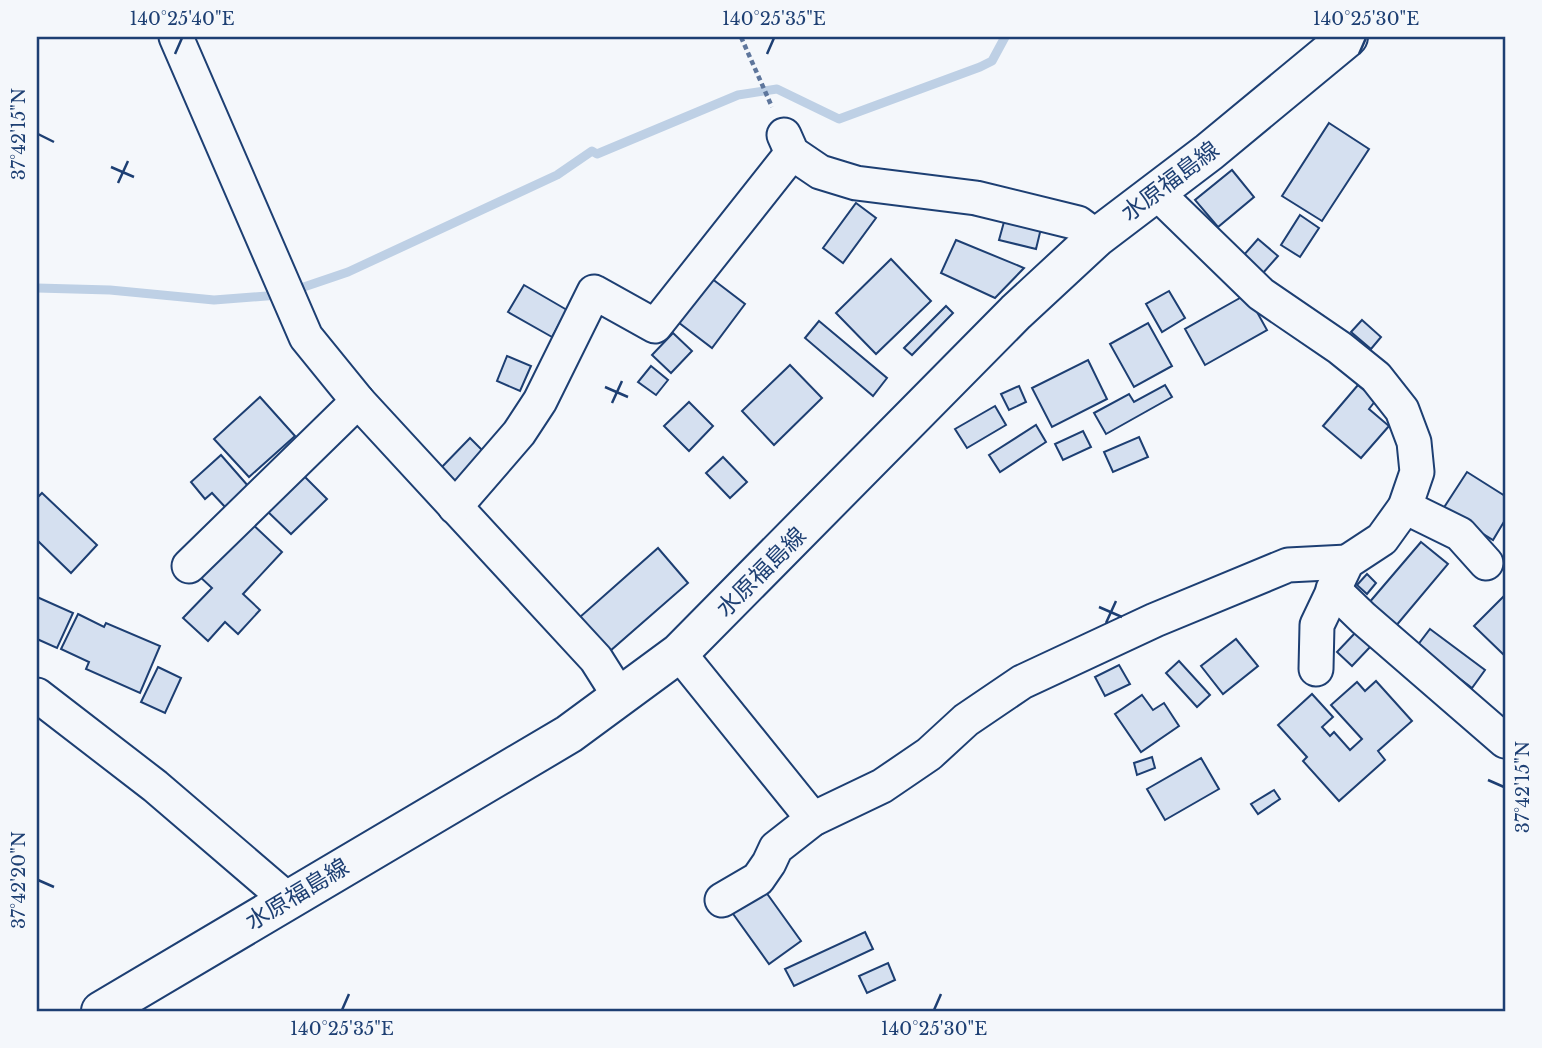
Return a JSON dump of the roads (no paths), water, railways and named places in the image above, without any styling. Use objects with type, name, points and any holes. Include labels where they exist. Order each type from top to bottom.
[{"type":"main road","name":"水原福島線","points":[[101,1011],[569,734],[679,653],[1016,312],[1097,237],[1209,152],[1348,37]]},
{"type":"street","points":[[176,37],[306,337],[358,401],[596,659],[620,697]]},
{"type":"street","points":[[455,507],[519,433],[540,401],[594,292],[655,326],[788,143],[820,172],[856,183],[976,198],[1079,223],[1097,237]]},
{"type":"street","points":[[1156,192],[1261,294],[1340,348],[1376,377],[1402,410],[1414,442],[1417,472],[1405,508],[1382,539],[1340,575],[1317,625],[1316,669]]},
{"type":"street","points":[[189,566],[358,401]]},
{"type":"street","points":[[1405,508],[1460,534],[1486,563]]},
{"type":"street","points":[[722,900],[758,879],[776,848],[813,819],[882,786],[929,754],[966,720],[1022,682],[1155,620],[1288,565],[1340,575]]},
{"type":"street","points":[[1340,575],[1363,618],[1505,741]]},
{"type":"street","points":[[679,653],[813,819]]},
{"type":"street","points":[[37,695],[155,786],[288,900]]},
{"type":"waterway","points":[[292,291],[348,272],[557,175],[592,151],[597,154],[738,95],[777,89],[839,119],[980,67],[992,61],[1005,37]]},
{"type":"waterway","points":[[37,288],[110,290],[214,300],[279,295]]}]
